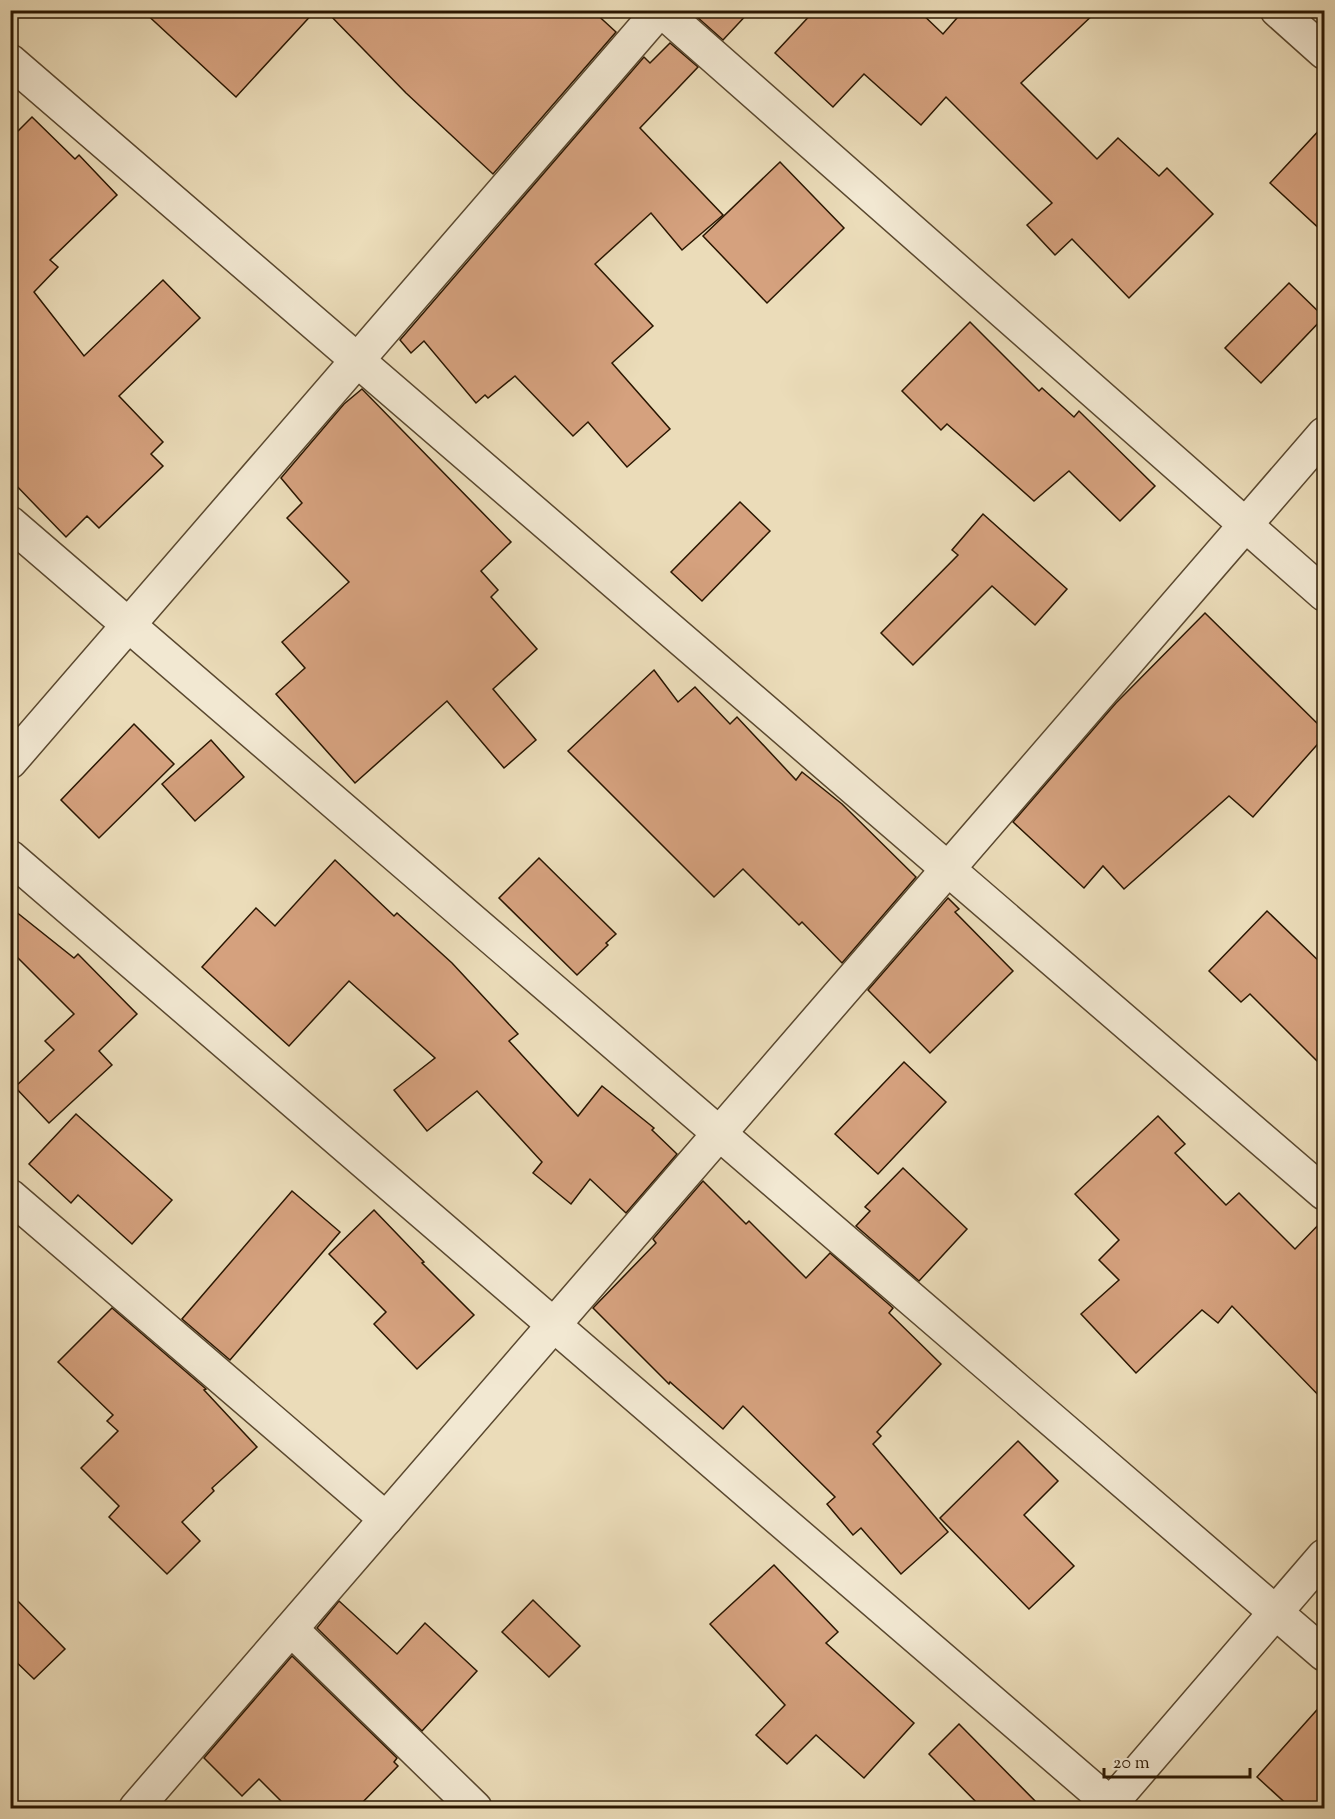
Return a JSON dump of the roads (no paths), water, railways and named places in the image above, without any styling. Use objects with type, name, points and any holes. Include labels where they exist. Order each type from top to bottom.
[{"type":"street","points":[[10,762],[660,10],[1324,594]]},
{"type":"street","points":[[1276,10],[1324,52]]},
{"type":"street","points":[[10,61],[1324,1192]]},
{"type":"street","points":[[136,1809],[1324,434]]},
{"type":"street","points":[[10,523],[1324,1654]]},
{"type":"street","points":[[10,857],[1111,1807],[1324,1556]]},
{"type":"street","points":[[10,1196],[386,1519]]},
{"type":"street","points":[[291,1629],[475,1809]]}]
